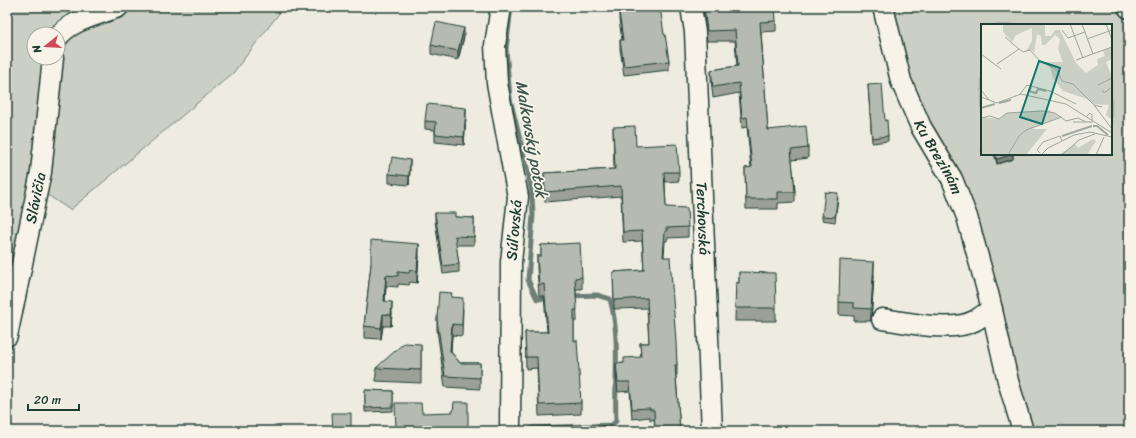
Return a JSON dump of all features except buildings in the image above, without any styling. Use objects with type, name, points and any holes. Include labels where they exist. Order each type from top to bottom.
[{"type":"street","points":[[66,29],[72,24],[118,7]]},
{"type":"street","name":"Súľovská","points":[[502,7],[495,45],[497,83],[518,197],[512,262],[510,431]]},
{"type":"street","name":"Terchovská","points":[[691,7],[695,40],[712,431]]},
{"type":"street","name":"Ku Brezinám","points":[[883,7],[901,81],[921,127],[952,179],[967,217],[992,309],[1008,381],[1023,431]]},
{"type":"street","name":"Slávičia","points":[[7,336],[41,172],[52,66]]},
{"type":"street","points":[[882,319],[935,326],[958,325],[973,321],[992,309]]},
{"type":"shaded area","points":[[7,7],[284,7],[233,73],[70,210],[40,190],[16,330],[7,349]]},
{"type":"shaded area","points":[[881,7],[1129,7],[1129,431],[1021,431],[996,290],[915,130]]},
{"type":"waterway","name":"Malkovský potok","points":[[511,7],[506,49],[510,99],[529,176],[532,195],[533,215],[528,280],[537,299],[551,298]]},
{"type":"waterway","name":"Malkovský potok","points":[[526,431],[533,428],[612,425],[616,421],[616,344],[610,299],[597,295],[571,296]]}]
